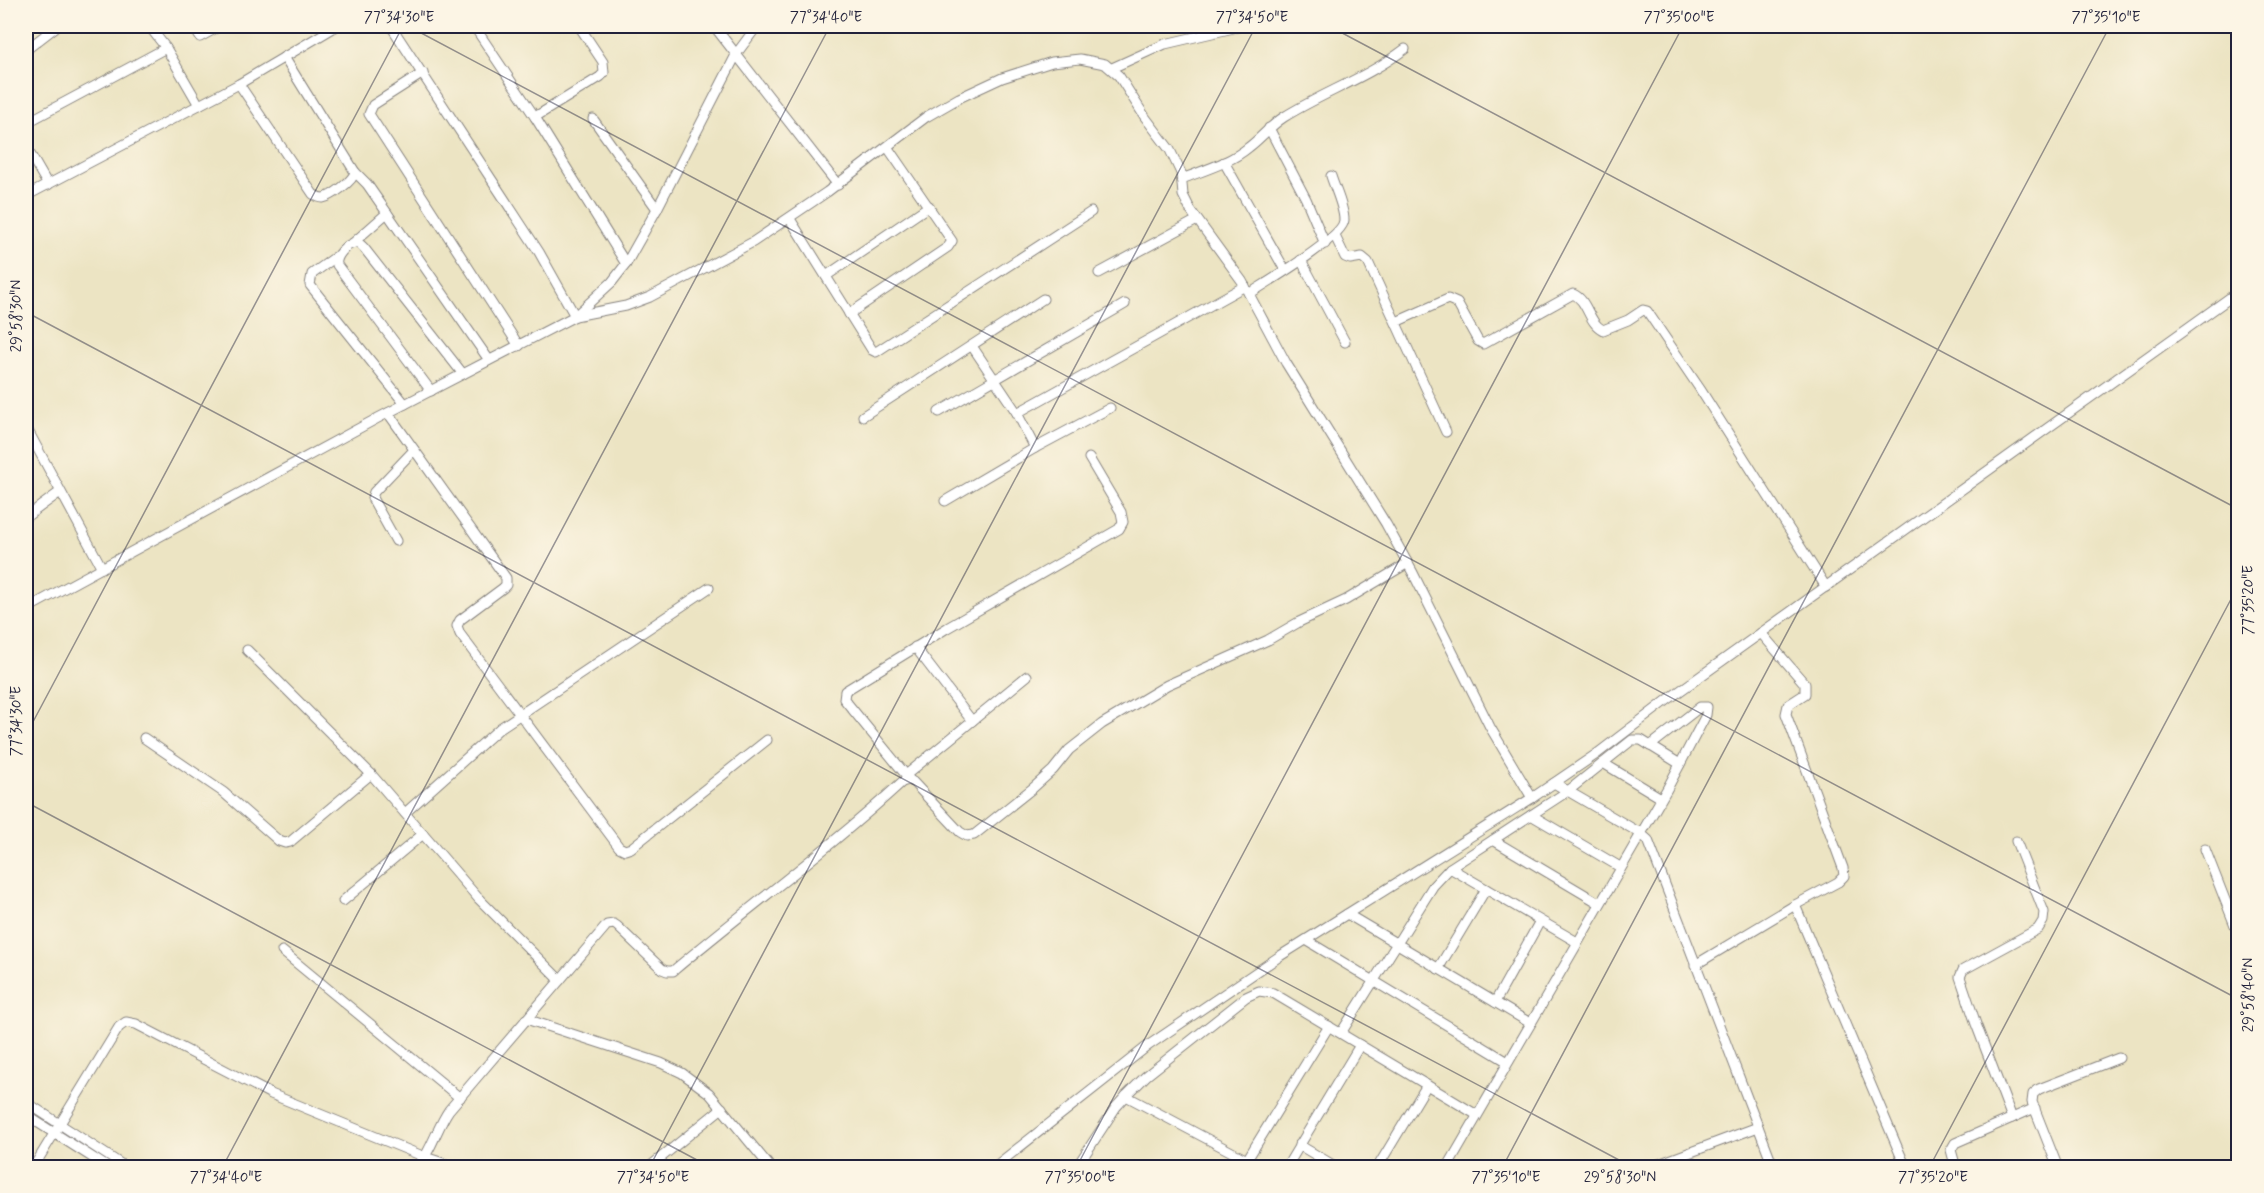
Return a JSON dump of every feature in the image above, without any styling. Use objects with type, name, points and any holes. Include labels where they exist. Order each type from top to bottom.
[{"type":"street","points":[[26,50],[57,26]]},
{"type":"street","points":[[149,26],[166,48],[199,105]]},
{"type":"street","points":[[193,26],[200,37],[219,26]]},
{"type":"street","points":[[391,26],[539,252],[575,316]]},
{"type":"street","points":[[474,26],[535,117],[626,264]]},
{"type":"street","points":[[535,117],[604,73],[603,63],[579,26]]},
{"type":"street","points":[[714,26],[838,185]]},
{"type":"street","points":[[26,609],[388,413],[575,316],[612,282],[626,264],[657,209],[737,53],[757,26]]},
{"type":"street","points":[[1112,68],[1165,44],[1242,26]]},
{"type":"street","points":[[26,196],[239,84],[335,27]]},
{"type":"street","points":[[26,123],[166,48]]},
{"type":"street","points":[[1182,179],[1224,162],[1247,149],[1269,128],[1318,98],[1373,72],[1405,49]]},
{"type":"street","points":[[284,57],[355,172],[367,184],[489,360]]},
{"type":"street","points":[[575,316],[626,306],[650,297],[753,242],[838,185],[941,108],[994,82],[1025,69],[1052,62],[1080,59],[1097,61],[1112,68],[1170,150],[1178,165],[1183,195],[1197,220],[1247,290],[1286,363],[1408,563],[1490,727],[1532,798]]},
{"type":"street","points":[[423,73],[373,105],[369,114],[519,346]]},
{"type":"street","points":[[239,84],[315,196],[326,197],[352,180],[355,172]]},
{"type":"street","points":[[593,119],[657,209]]},
{"type":"street","points":[[1269,128],[1306,199],[1324,244]]},
{"type":"street","points":[[26,147],[48,185]]},
{"type":"street","points":[[849,314],[951,244],[951,239],[888,148]]},
{"type":"street","points":[[1224,162],[1285,270]]},
{"type":"street","points":[[1017,413],[1285,270],[1335,236],[1342,227],[1344,218],[1331,176]]},
{"type":"street","points":[[826,276],[929,206]]},
{"type":"street","points":[[790,219],[874,352],[1091,212]]},
{"type":"street","points":[[387,213],[353,243],[312,274],[310,285],[405,405]]},
{"type":"street","points":[[1099,273],[1197,220]]},
{"type":"street","points":[[1335,236],[1345,257],[1350,259],[1362,257],[1368,262],[1446,432]]},
{"type":"street","points":[[353,243],[359,243],[364,248],[463,374]]},
{"type":"street","points":[[337,256],[335,261],[337,265],[431,391]]},
{"type":"street","points":[[1301,260],[1344,342]]},
{"type":"street","points":[[993,1167],[1149,1045],[1306,940],[1554,783],[2238,292]]},
{"type":"street","points":[[1396,322],[1452,300],[1457,303],[1478,341],[1483,344],[1573,294],[1579,297],[1597,326],[1603,330],[1628,320],[1643,310],[1647,311],[1700,389],[1826,587]]},
{"type":"street","points":[[863,416],[1043,299]]},
{"type":"street","points":[[939,412],[1125,304]]},
{"type":"street","points":[[972,346],[1017,413],[1035,448]]},
{"type":"street","points":[[945,501],[1035,448],[1110,408]]},
{"type":"street","points":[[388,413],[507,581],[503,588],[460,621],[457,626],[460,634],[619,847],[625,850],[631,848],[767,740]]},
{"type":"street","points":[[26,427],[102,568]]},
{"type":"street","points":[[396,541],[372,498],[374,492],[414,450]]},
{"type":"street","points":[[1089,458],[1121,512],[1122,526],[847,688],[844,695],[844,699],[908,778],[960,832],[967,836],[974,835],[1040,782],[1069,750],[1102,724],[1167,686],[1268,640],[1299,622],[1346,600],[1408,563]]},
{"type":"street","points":[[26,517],[60,492]]},
{"type":"street","points":[[405,813],[485,740],[520,714],[709,588]]},
{"type":"street","points":[[1695,965],[1795,905],[1839,882],[1844,873],[1786,714],[1788,705],[1803,696],[1806,687],[1761,633]]},
{"type":"street","points":[[915,647],[972,721]]},
{"type":"street","points":[[247,650],[371,774],[491,912],[560,980]]},
{"type":"street","points":[[416,1167],[425,1157],[443,1119],[604,928],[610,924],[617,926],[662,969],[668,972],[673,970],[735,918],[824,851],[972,721],[1027,676]]},
{"type":"street","points":[[1446,1167],[1661,798],[1706,715],[1707,707],[1700,707],[1650,746]]},
{"type":"street","points":[[144,738],[209,781],[279,841],[285,843],[290,842],[371,774]]},
{"type":"street","points":[[1341,1033],[1433,886],[1450,868],[1568,791],[1634,739],[1641,740],[1680,764]]},
{"type":"street","points":[[1603,763],[1661,798]]},
{"type":"street","points":[[1554,783],[1640,833],[1648,840],[1774,1167]]},
{"type":"street","points":[[1531,815],[1620,867]]},
{"type":"street","points":[[343,901],[423,834]]},
{"type":"street","points":[[1493,840],[1599,903]]},
{"type":"street","points":[[2012,1118],[1960,977],[1963,970],[2038,929],[2043,921],[2042,907],[2016,841]]},
{"type":"street","points":[[2205,849],[2238,933]]},
{"type":"street","points":[[1450,868],[1577,942]]},
{"type":"street","points":[[1438,969],[1486,889]]},
{"type":"street","points":[[1795,905],[1906,1167]]},
{"type":"street","points":[[1347,914],[1530,1023]]},
{"type":"street","points":[[1495,1002],[1540,921]]},
{"type":"street","points":[[1306,940],[1508,1062]]},
{"type":"street","points":[[282,951],[460,1098]]},
{"type":"street","points":[[1076,1167],[1110,1116],[1146,1076],[1253,992],[1273,993],[1477,1115]]},
{"type":"street","points":[[526,1019],[673,1068],[701,1086],[771,1167]]},
{"type":"street","points":[[33,1167],[118,1027],[131,1022],[254,1086],[425,1157],[458,1167]]},
{"type":"street","points":[[1126,1096],[1244,1164],[1329,1026]]},
{"type":"street","points":[[1286,1167],[1360,1045]]},
{"type":"street","points":[[2058,1167],[2032,1098],[2036,1091],[2118,1058]]},
{"type":"street","points":[[1377,1167],[1427,1085]]},
{"type":"street","points":[[26,1102],[57,1129],[109,1167]]},
{"type":"street","points":[[648,1167],[722,1108]]},
{"type":"street","points":[[1956,1167],[1951,1150],[1955,1143],[2035,1108]]},
{"type":"street","points":[[26,1115],[127,1167]]},
{"type":"street","points":[[1648,1167],[1758,1126]]},
{"type":"street","points":[[1299,1145],[1338,1167]]}]
